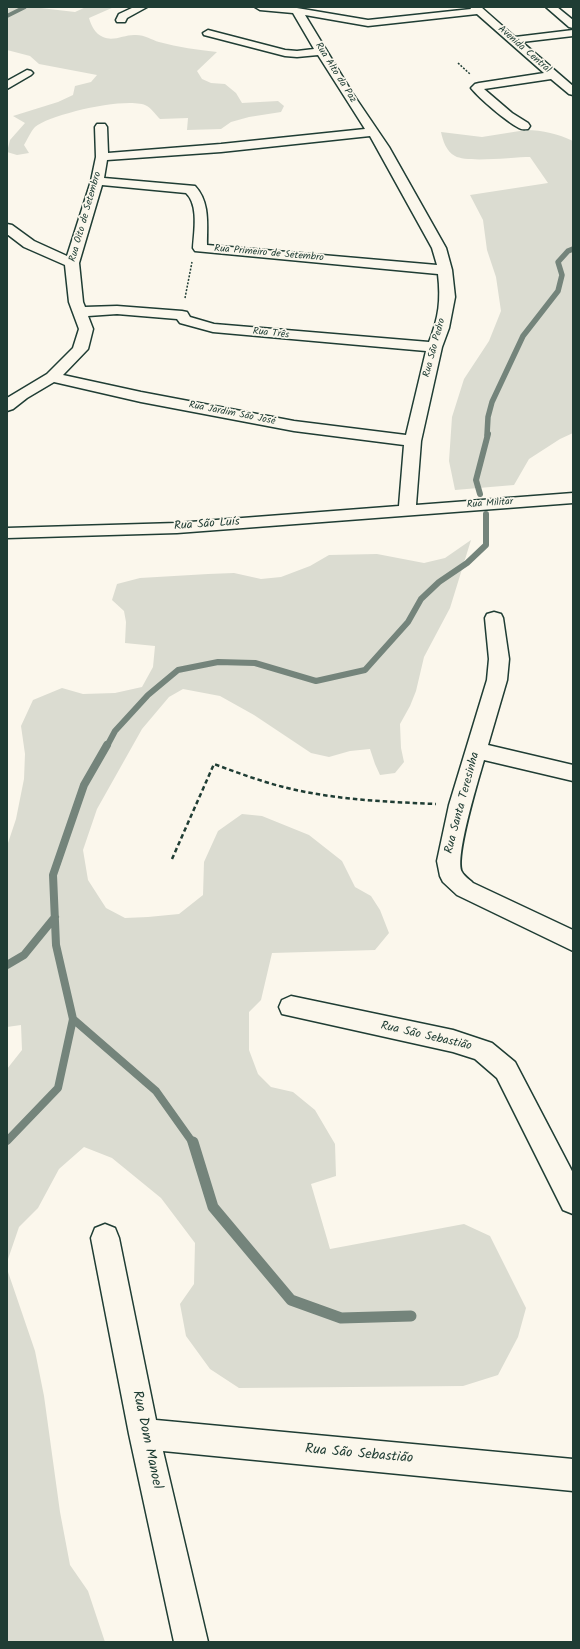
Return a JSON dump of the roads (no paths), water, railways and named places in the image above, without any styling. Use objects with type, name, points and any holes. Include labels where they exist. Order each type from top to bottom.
[{"type":"street","points":[[121,20],[124,16],[142,7]]},
{"type":"street","points":[[260,7],[280,8],[298,13],[368,23],[477,9]]},
{"type":"street","points":[[551,7],[573,25]]},
{"type":"street","name":"Avenida Central","points":[[477,9],[573,92]]},
{"type":"street","name":"Rua Alto da Paz","points":[[298,13],[320,51],[371,128]]},
{"type":"street","points":[[513,40],[573,32]]},
{"type":"street","points":[[208,33],[285,53],[297,54],[320,51]]},
{"type":"street","points":[[7,86],[27,73]]},
{"type":"street","points":[[524,126],[508,115],[477,88],[479,86],[554,75]]},
{"type":"street","name":"Rua Oito de Setembro","points":[[330,136],[352,124],[361,114]]},
{"type":"street","name":"Rua Oito de Setembro","points":[[352,124],[359,123],[371,128]]},
{"type":"street","name":"Rua Oito de Setembro","points":[[7,406],[14,393],[52,377],[80,349],[86,329],[76,302],[72,263],[97,181],[102,157],[101,127]]},
{"type":"street","name":"Rua Oito de Setembro","points":[[102,157],[221,148],[330,136],[371,128]]},
{"type":"street","name":"Rua São Pedro","points":[[371,128],[439,248],[445,270],[448,297],[442,328],[434,347],[413,441],[407,510]]},
{"type":"street","name":"Rua Primeiro de Setembro","points":[[97,181],[190,189],[194,192],[200,208],[200,248],[445,270]]},
{"type":"street","points":[[7,228],[29,244],[72,263]]},
{"type":"street","name":"Rua Três","points":[[80,312],[117,310],[182,315],[185,320],[213,328],[434,347]]},
{"type":"street","name":"Rua Jardim São José","points":[[52,377],[141,397],[279,423],[413,441]]},
{"type":"street","name":"Rua Militar","points":[[407,510],[573,498]]},
{"type":"street","name":"Rua São Luís","points":[[7,533],[177,528],[407,510]]},
{"type":"street","name":"Rua Santa Teresinha","points":[[494,618],[499,659],[497,680],[460,806],[448,861],[451,876],[465,889],[573,941]]},
{"type":"street","points":[[476,750],[573,773]]},
{"type":"street","name":"Rua São Sebastião","points":[[291,1007],[453,1041],[483,1051],[506,1070],[573,1200]]},
{"type":"street","name":"Rua Dom Manoel","points":[[105,1238],[144,1434],[191,1642]]},
{"type":"street","name":"Rua São Sebastião","points":[[144,1434],[573,1475]]},
{"type":"waterway","points":[[7,16],[25,7]]},
{"type":"waterway","points":[[487,435],[488,417],[492,402],[523,336],[558,291],[562,275],[558,262],[568,251],[573,249]]},
{"type":"waterway","points":[[480,494],[476,480],[488,434]]},
{"type":"waterway","points":[[107,746],[115,731],[148,695],[178,670],[218,662],[255,663],[316,681],[365,670],[408,622],[421,599],[439,582],[467,563],[486,545],[486,514]]},
{"type":"waterway","points":[[55,917],[53,875],[84,785],[107,745]]},
{"type":"waterway","points":[[7,965],[24,955],[55,917]]},
{"type":"waterway","points":[[55,917],[56,945],[73,1019]]},
{"type":"waterway","points":[[7,1141],[58,1088],[73,1019]]},
{"type":"waterway","points":[[73,1019],[156,1091],[193,1143]]},
{"type":"waterway","points":[[193,1142],[213,1207],[291,1300],[341,1318],[411,1316]]}]
